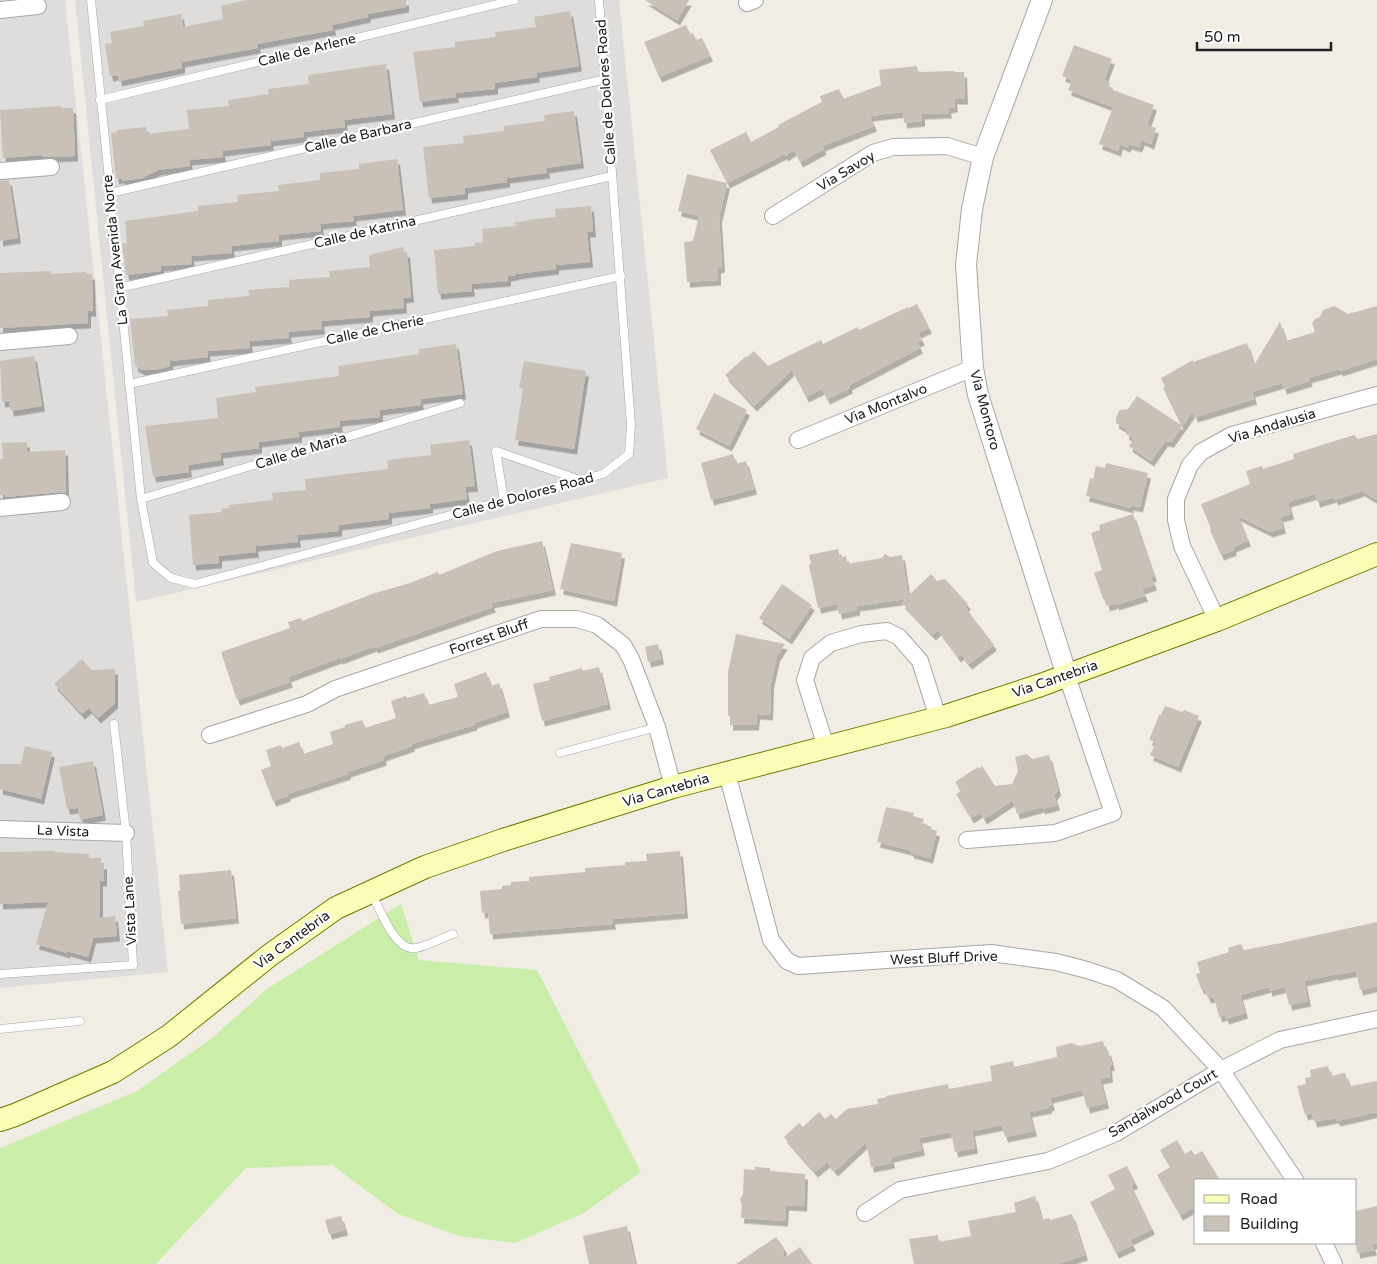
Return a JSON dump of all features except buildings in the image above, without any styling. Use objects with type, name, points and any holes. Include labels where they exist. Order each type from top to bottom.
[{"type":"main road","name":"Via Cantebria","points":[[0,1120],[113,1072],[169,1036],[270,955],[336,908],[370,891],[434,864],[503,840],[673,787],[938,718],[1067,676],[1217,620],[1377,554]]},
{"type":"street","name":"Via Montoro","points":[[968,840],[1054,833],[1113,813],[1067,676],[978,395],[973,368],[966,265],[972,209],[984,157],[1042,0]]},
{"type":"street","points":[[0,10],[38,6]]},
{"type":"street","name":"Via Savoy","points":[[773,216],[873,153],[894,147],[947,146],[984,157]]},
{"type":"street","points":[[0,171],[51,167]]},
{"type":"street","points":[[0,342],[69,336]]},
{"type":"street","name":"Via Montalvo","points":[[798,440],[973,368]]},
{"type":"street","name":"Via Andalusia","points":[[1217,620],[1182,546],[1176,520],[1176,499],[1190,465],[1201,452],[1232,435],[1377,395]]},
{"type":"street","points":[[0,508],[62,502]]},
{"type":"street","name":"Forrest Bluff","points":[[210,735],[307,704],[334,689],[541,619],[577,619],[597,625],[623,645],[631,659],[657,727],[673,787]]},
{"type":"street","points":[[826,747],[805,680],[812,658],[831,643],[861,634],[887,631],[899,638],[920,660],[938,718]]},
{"type":"street","name":"West Bluff Drive","points":[[727,773],[771,940],[787,961],[798,966],[991,953],[1056,962],[1117,980],[1163,1008],[1221,1070],[1294,1179]]},
{"type":"street","name":"La Vista","points":[[0,829],[126,832]]},
{"type":"street","name":"Sandalwood Court","points":[[865,1213],[900,1190],[1048,1161],[1116,1133],[1221,1070],[1280,1040],[1377,1020]]},
{"type":"street","points":[[1324,1244],[1334,1264]]},
{"type":"lane","name":"La Gran Avenida Norte","points":[[92,0],[100,100],[141,500]]},
{"type":"lane","name":"Calle de Arlene","points":[[100,100],[514,0]]},
{"type":"lane","name":"Calle de Dolores Road","points":[[141,500],[153,563],[171,578],[195,584],[603,474],[630,454],[631,425],[621,276],[599,0]]},
{"type":"lane","name":"Calle de Barbara","points":[[110,193],[606,79]]},
{"type":"lane","name":"Calle de Katrina","points":[[119,288],[612,176]]},
{"type":"lane","name":"Calle de Cherie","points":[[129,384],[621,276]]},
{"type":"lane","name":"Calle de Maria","points":[[141,500],[460,403]]},
{"type":"lane","points":[[504,501],[496,450],[580,480]]},
{"type":"lane","name":"Vista Lane","points":[[0,974],[133,966],[126,832],[114,724]]},
{"type":"lane","points":[[560,753],[657,727]]},
{"type":"lane","points":[[370,891],[396,940],[407,948],[416,949],[453,934]]},
{"type":"lane","points":[[0,1029],[80,1021]]},
{"type":"shaded area","points":[[0,0],[65,0],[168,972],[0,988]]},
{"type":"shaded area","points":[[75,0],[619,0],[668,478],[136,602]]},
{"type":"green space","points":[[401,904],[419,960],[537,970],[641,1172],[584,1213],[515,1243],[459,1236],[398,1214],[332,1165],[246,1168],[156,1264],[0,1264],[0,1148],[137,1091],[212,1038],[267,989]]}]
